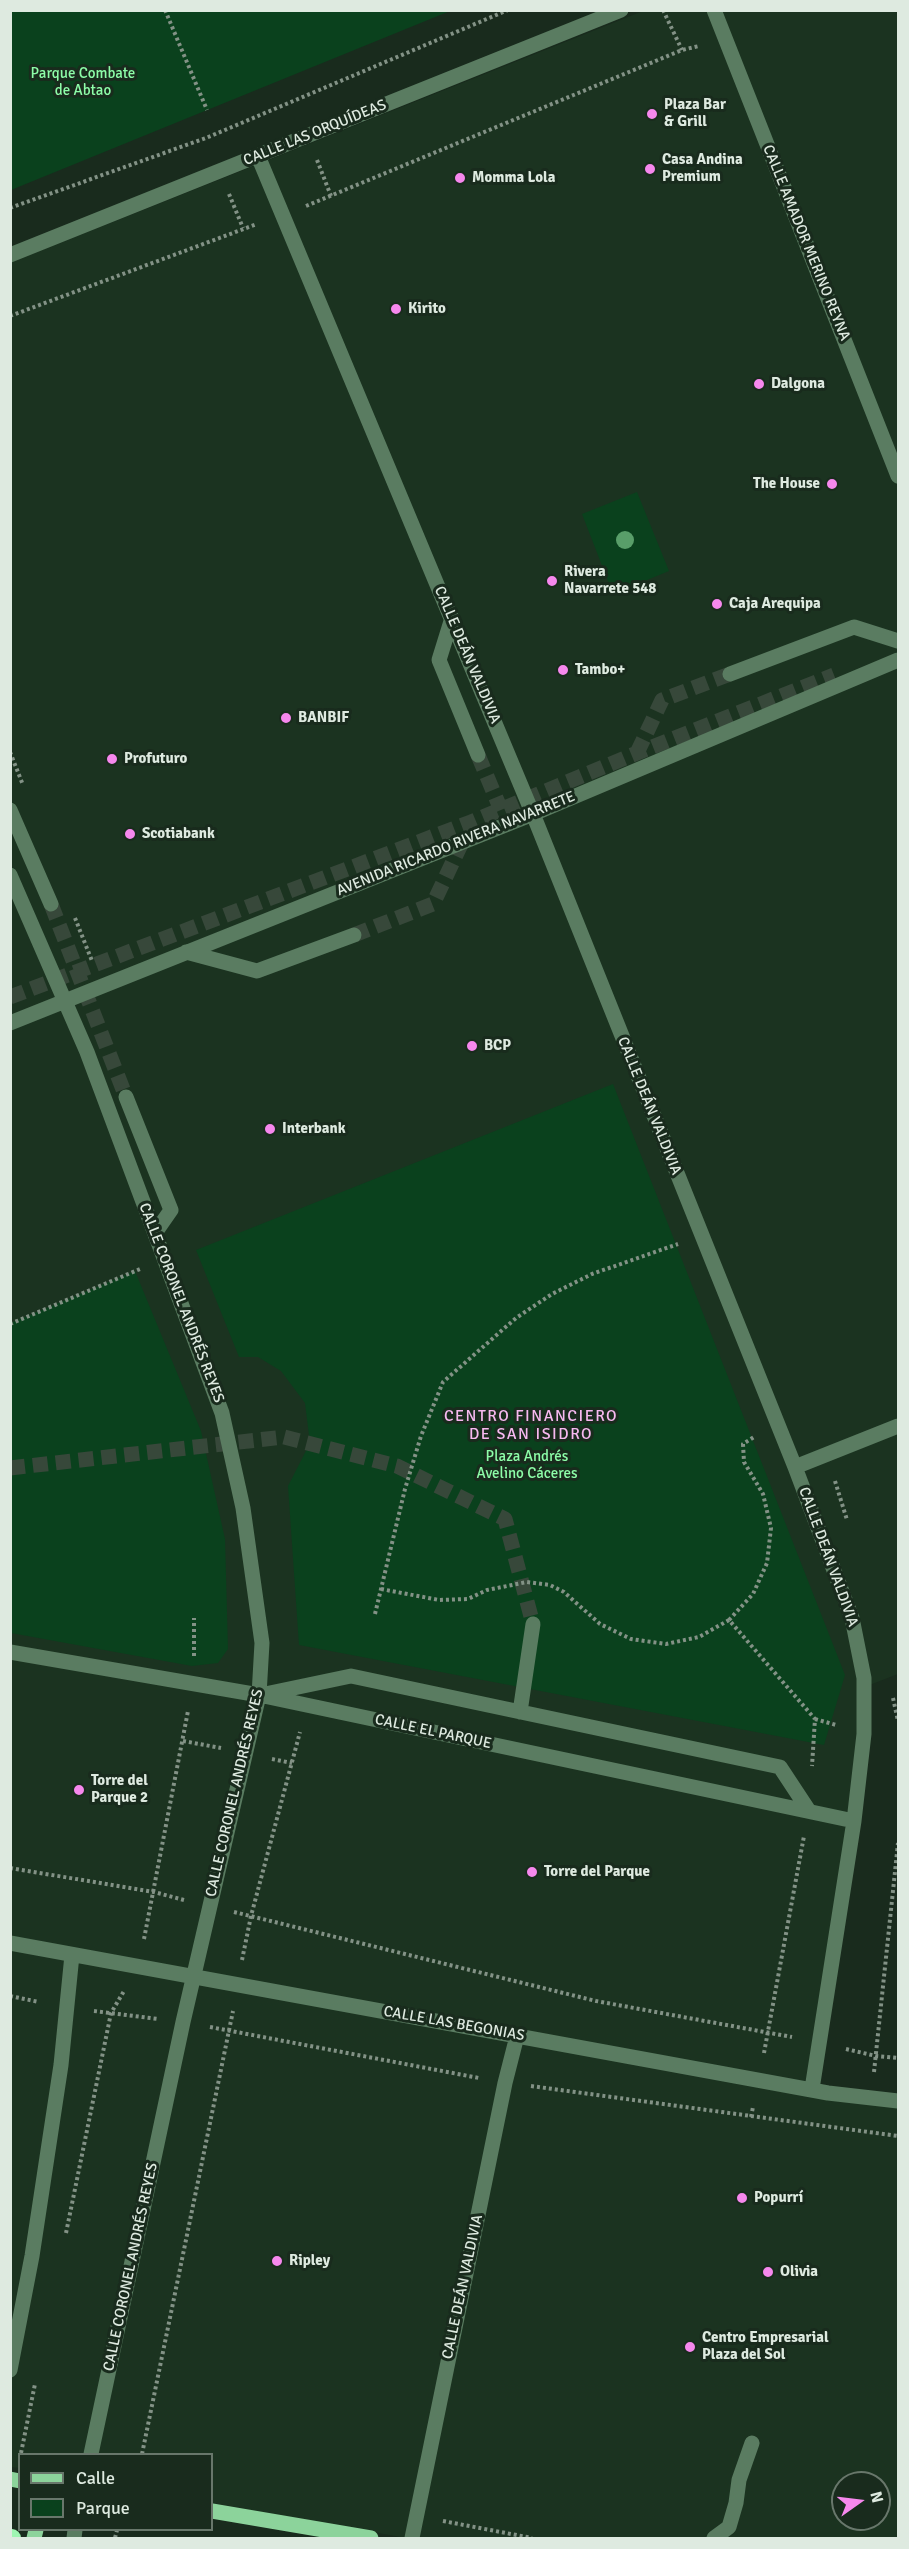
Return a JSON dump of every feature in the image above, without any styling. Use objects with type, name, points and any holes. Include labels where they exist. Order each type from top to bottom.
[{"type":"main road","points":[[213,2511],[371,2538]]},
{"type":"street","name":"CALLE LAS ORQUÍDEAS","points":[[10,255],[621,10]]},
{"type":"street","name":"CALLE AMADOR MERINO REYNA","points":[[714,10],[898,476]]},
{"type":"street","name":"CALLE DEÁN VALDIVIA","points":[[258,156],[533,814],[777,1421],[852,1618],[864,1678],[864,1734],[854,1821],[812,2089]]},
{"type":"street","points":[[452,618],[439,660],[478,755]]},
{"type":"street","points":[[730,674],[854,627],[898,641]]},
{"type":"street","name":"AVENIDA RICARDO RIVERA NAVARRETE","points":[[10,1023],[533,814],[898,660]]},
{"type":"street","points":[[10,810],[51,904]]},
{"type":"street","name":"CALLE CORONEL ANDRÉS REYES","points":[[10,874],[66,1000],[154,1233],[166,1258],[222,1413],[238,1487],[262,1642],[259,1695],[183,2022],[91,2453]]},
{"type":"street","points":[[186,952],[257,971],[354,935]]},
{"type":"street","points":[[126,1097],[171,1210],[154,1233]]},
{"type":"street","points":[[795,1467],[898,1426]]},
{"type":"street","points":[[520,1712],[533,1624]]},
{"type":"street","name":"CALLE EL PARQUE","points":[[10,1652],[259,1695],[854,1821]]},
{"type":"street","points":[[259,1695],[351,1676],[780,1767],[809,1811]]},
{"type":"street","name":"CALLE LAS BEGONIAS","points":[[10,1943],[758,2080],[898,2101]]},
{"type":"street","points":[[10,2370],[32,2256],[61,2066],[72,1955]]},
{"type":"street","name":"CALLE DEÁN VALDIVIA","points":[[412,2538],[505,2083],[517,2036]]},
{"type":"street","points":[[714,2538],[731,2532],[739,2480],[753,2443]]},
{"type":"path","points":[[165,10],[207,110]]},
{"type":"path","points":[[10,208],[206,138],[508,10]]},
{"type":"path","points":[[663,10],[682,50]]},
{"type":"path","points":[[10,316],[243,228],[284,216],[682,50],[725,40]]},
{"type":"path","points":[[375,1614],[405,1489],[421,1436],[443,1382],[516,1318],[552,1294],[592,1274],[702,1236]]},
{"type":"path","points":[[10,1324],[166,1258]]},
{"type":"path","points":[[381,1588],[439,1600],[468,1599],[487,1590],[527,1582],[550,1585],[564,1592],[600,1624],[631,1639],[666,1644],[699,1637],[729,1620],[753,1594],[767,1563],[771,1528],[763,1494],[744,1462],[743,1444],[777,1421]]},
{"type":"path","points":[[66,2234],[111,2013],[138,1966],[154,1892],[194,1684],[194,1618]]},
{"type":"path","points":[[729,1620],[815,1719],[809,1811],[769,2033],[751,2117]]},
{"type":"path","points":[[142,2453],[237,1984],[252,1916],[307,1705]]},
{"type":"path","points":[[872,2098],[898,1843]]},
{"type":"path","points":[[10,1868],[154,1892],[596,2001],[769,2033],[876,2056],[898,2058]]},
{"type":"path","points":[[10,1996],[67,2007],[183,2022],[505,2083],[898,2136]]},
{"type":"path","points":[[20,2453],[37,2373]]},
{"type":"shaded area","points":[[643,11],[898,11],[898,1674],[867,1686],[816,2086],[898,2097],[898,2538],[406,2538],[213,2503],[213,2453],[18,2453],[18,2468],[11,2467],[10,263]]},
{"type":"green space","name":"Parque Combate de Abtao","points":[[11,10],[450,10],[450,11],[11,190]]},
{"type":"green space","points":[[637,492],[669,571],[613,594],[582,514]]},
{"type":"green space","name":"Plaza Andrés Avelino Cáceres","points":[[613,1084],[845,1675],[824,1745],[299,1645],[288,1486],[310,1443],[305,1403],[281,1371],[258,1357],[239,1357],[196,1250]]},
{"type":"green space","points":[[135,1271],[201,1431],[225,1539],[228,1649],[218,1663],[192,1666],[11,1633],[11,1323]]},
{"type":"tunnel","points":[[637,753],[662,700],[730,674]]},
{"type":"tunnel","points":[[10,997],[471,822],[834,675]]},
{"type":"tunnel","points":[[478,755],[501,810]]},
{"type":"tunnel","points":[[354,935],[433,904],[465,836]]},
{"type":"tunnel","points":[[51,904],[126,1097]]},
{"type":"tunnel","points":[[10,1468],[284,1437],[397,1466],[505,1519],[533,1624]]},
{"type":"place","name":"Plaza Bar & Grill","points":[[652,114]]},
{"type":"place","name":"Casa Andina Premium","points":[[650,169]]},
{"type":"place","name":"Momma Lola","points":[[460,178]]},
{"type":"place","name":"Kirito","points":[[396,309]]},
{"type":"place","name":"Dalgona","points":[[759,384]]},
{"type":"place","name":"The House","points":[[832,484]]},
{"type":"place","name":"Rivera Navarrete 548","points":[[552,581]]},
{"type":"place","name":"Caja Arequipa","points":[[717,604]]},
{"type":"place","name":"Tambo+","points":[[563,670]]},
{"type":"place","name":"BANBIF","points":[[286,718]]},
{"type":"place","name":"Profuturo","points":[[112,759]]},
{"type":"place","name":"Scotiabank","points":[[130,834]]},
{"type":"place","name":"BCP","points":[[472,1046]]},
{"type":"place","name":"Interbank","points":[[270,1129]]},
{"type":"place","name":"Torre del Parque 2","points":[[79,1790]]},
{"type":"place","name":"Torre del Parque","points":[[532,1872]]},
{"type":"place","name":"Popurrí","points":[[742,2198]]},
{"type":"place","name":"Ripley","points":[[277,2261]]},
{"type":"place","name":"Olivia","points":[[768,2272]]},
{"type":"place","name":"Centro Empresarial Plaza del Sol","points":[[690,2347]]},
{"type":"district","name":"CENTRO FINANCIERO DE SAN ISIDRO","points":[[531,1426]]}]
